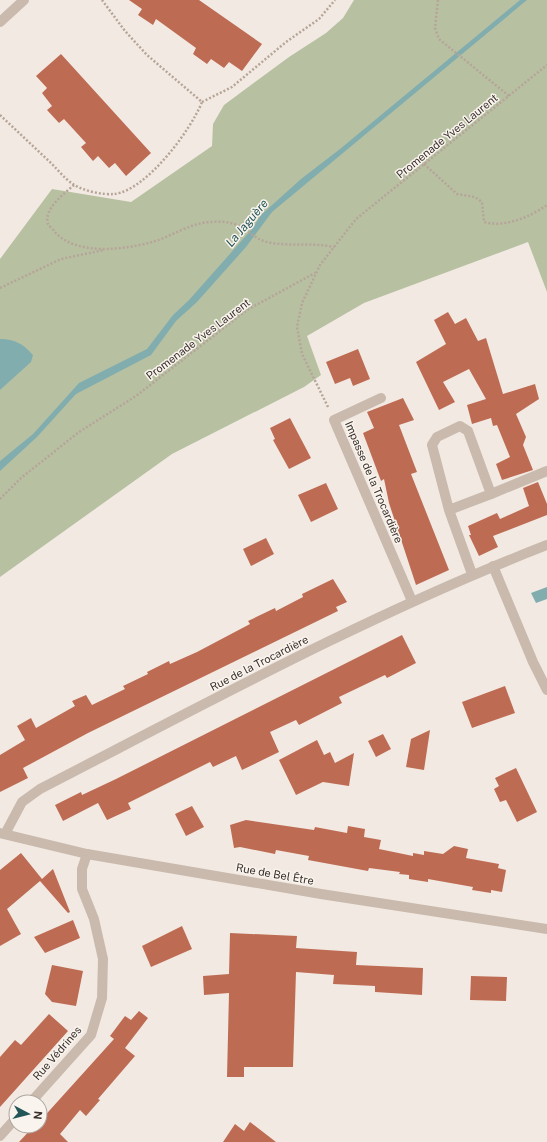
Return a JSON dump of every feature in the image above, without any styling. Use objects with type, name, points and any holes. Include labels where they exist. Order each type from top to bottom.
[{"type":"street","points":[[0,22],[24,0]]},
{"type":"street","name":"Impasse de la Trocardière","points":[[381,398],[334,420],[412,602]]},
{"type":"street","points":[[472,574],[449,510],[432,445],[437,438],[460,426],[468,431],[491,494]]},
{"type":"street","points":[[449,510],[547,471]]},
{"type":"street","name":"Rue de la Trocardière","points":[[3,834],[22,802],[34,792],[292,659],[472,574],[547,545]]},
{"type":"street","points":[[493,566],[533,662],[547,690]]},
{"type":"street","name":"Rue de Bel Être","points":[[3,834],[87,854],[321,894],[547,929]]},
{"type":"street","name":"Rue Védrines","points":[[38,1094],[91,1035],[102,998],[103,959],[94,919],[82,890],[82,869],[87,854]]},
{"type":"street","points":[[0,1136],[8,1127]]},
{"type":"path","points":[[102,0],[125,31],[147,55],[202,102]]},
{"type":"path","points":[[0,115],[74,185],[91,191],[115,194],[133,186],[159,167],[184,135],[197,114],[202,102],[232,87],[286,42],[319,19],[336,0]]},
{"type":"path","points":[[438,0],[435,28],[439,40],[509,96]]},
{"type":"path","name":"Promenade Yves Laurent","points":[[0,499],[21,478],[79,432],[136,396],[247,310],[316,273],[356,219],[547,65]]},
{"type":"path","points":[[424,164],[457,194],[475,197],[482,202],[484,222],[491,224],[515,221],[547,205]]},
{"type":"path","points":[[74,185],[58,199],[48,214],[48,224],[58,236],[71,244],[82,248],[108,249]]},
{"type":"path","points":[[0,288],[61,259],[151,242],[194,226],[210,222],[235,224],[245,229],[259,240],[269,242],[322,244],[334,247]]},
{"type":"path","points":[[316,273],[302,303],[297,327],[302,354],[334,420]]},
{"type":"green space","points":[[354,0],[547,0],[547,292],[528,242],[364,303],[307,336],[321,375],[304,387],[172,454],[0,577],[0,259],[52,189],[131,202],[212,146],[213,124],[224,105],[289,57],[326,33],[343,18]]},
{"type":"water","points":[[520,0],[527,0],[272,212],[246,247],[197,302],[176,321],[151,355],[76,394],[37,437],[0,471],[0,461],[33,434],[79,383],[147,349],[173,315],[189,300],[252,229],[261,215],[301,179],[340,149]]},
{"type":"water","points":[[0,339],[18,343],[33,355],[31,362],[0,390]]},
{"type":"water","points":[[547,587],[547,599],[536,603],[531,593]]},
{"type":"building","points":[[129,0],[199,0],[262,44],[242,71],[229,62],[224,68],[211,59],[207,64],[193,54],[196,48],[156,19],[153,25],[138,15],[142,9]]},
{"type":"building","points":[[61,54],[151,153],[126,176],[115,163],[109,168],[98,156],[93,161],[81,147],[86,143],[64,119],[59,123],[47,110],[52,106],[42,93],[47,88],[36,76]]},
{"type":"building","points":[[448,312],[455,324],[466,318],[478,341],[486,338],[503,394],[535,384],[539,399],[516,414],[526,437],[523,445],[533,470],[502,480],[496,464],[510,457],[497,425],[493,426],[491,418],[472,424],[467,405],[486,399],[469,369],[443,382],[455,402],[439,410],[416,362],[446,344],[434,320]]},
{"type":"building","points":[[358,349],[370,379],[353,386],[350,378],[335,384],[326,362]]},
{"type":"building","points":[[403,398],[414,420],[399,425],[417,472],[411,474],[449,570],[416,585],[389,503],[384,479],[381,481],[363,433],[374,428],[367,412]]},
{"type":"building","points":[[290,418],[311,458],[289,469],[273,440],[275,439],[270,428]]},
{"type":"building","points":[[538,482],[547,504],[547,515],[493,536],[498,547],[479,556],[469,535],[471,535],[468,526],[497,513],[500,519],[529,506],[523,488]]},
{"type":"building","points":[[326,483],[338,509],[311,522],[298,495]]},
{"type":"building","points":[[266,538],[274,554],[251,566],[243,549]]},
{"type":"building","points":[[333,579],[347,602],[336,607],[338,611],[88,733],[23,768],[28,778],[0,792],[0,755],[25,740],[17,726],[31,718],[36,728],[75,706],[72,701],[86,695],[92,705],[125,689],[123,686],[148,674],[147,672],[169,661],[170,664],[197,652],[250,624],[248,621],[275,608],[276,611],[303,597],[302,594]]},
{"type":"building","points":[[402,635],[416,663],[387,678],[385,675],[339,697],[342,703],[299,725],[296,720],[270,732],[279,752],[242,770],[236,756],[213,767],[210,762],[128,803],[131,809],[107,820],[98,803],[63,821],[55,805],[81,792],[82,795],[116,779]]},
{"type":"building","points":[[505,686],[515,713],[472,728],[462,702]]},
{"type":"building","points":[[430,730],[424,770],[406,767],[411,739]]},
{"type":"building","points":[[383,734],[391,749],[376,757],[368,741]]},
{"type":"building","points":[[317,740],[324,755],[330,752],[335,763],[354,753],[349,786],[323,782],[296,795],[279,760]]},
{"type":"building","points":[[516,768],[537,812],[517,822],[506,800],[500,802],[494,789],[499,786],[495,778]]},
{"type":"building","points":[[192,806],[204,827],[186,836],[175,814]]},
{"type":"building","points":[[246,820],[314,830],[315,827],[347,833],[348,826],[365,829],[364,837],[381,840],[379,849],[413,856],[413,853],[424,855],[424,851],[443,854],[454,846],[468,849],[466,858],[499,864],[498,868],[506,870],[502,892],[491,890],[491,893],[472,890],[473,887],[428,879],[428,882],[409,879],[409,875],[399,874],[400,872],[369,868],[368,871],[308,860],[309,856],[276,850],[275,854],[240,847],[234,848],[230,825]]},
{"type":"building","points":[[21,853],[42,879],[53,869],[70,912],[68,913],[40,881],[7,909],[21,934],[0,946],[0,870]]},
{"type":"building","points":[[73,920],[80,938],[45,953],[34,937]]},
{"type":"building","points":[[182,926],[192,949],[151,967],[142,946]]},
{"type":"building","points":[[230,933],[297,936],[296,948],[357,952],[356,965],[423,968],[422,995],[375,992],[375,986],[333,984],[334,975],[296,972],[293,1067],[244,1067],[244,1077],[227,1077],[229,993],[204,995],[203,976],[229,974]]},
{"type":"building","points":[[52,965],[83,971],[76,1006],[52,1002],[45,994]]},
{"type":"building","points":[[471,976],[507,977],[506,1001],[470,1000]]},
{"type":"building","points":[[139,1011],[148,1018],[125,1048],[135,1056],[98,1099],[100,1100],[86,1116],[80,1110],[60,1134],[68,1142],[19,1142],[26,1134],[48,1134],[48,1112],[114,1039],[110,1036],[125,1016],[131,1020]]},
{"type":"building","points":[[49,1014],[68,1031],[12,1094],[8,1094],[8,1098],[0,1107],[0,1057],[15,1040],[21,1045]]},
{"type":"building","points":[[250,1122],[276,1142],[223,1142],[235,1124],[244,1131]]},
{"type":"water label","name":"La Jaguère","points":[[247,223]]}]
